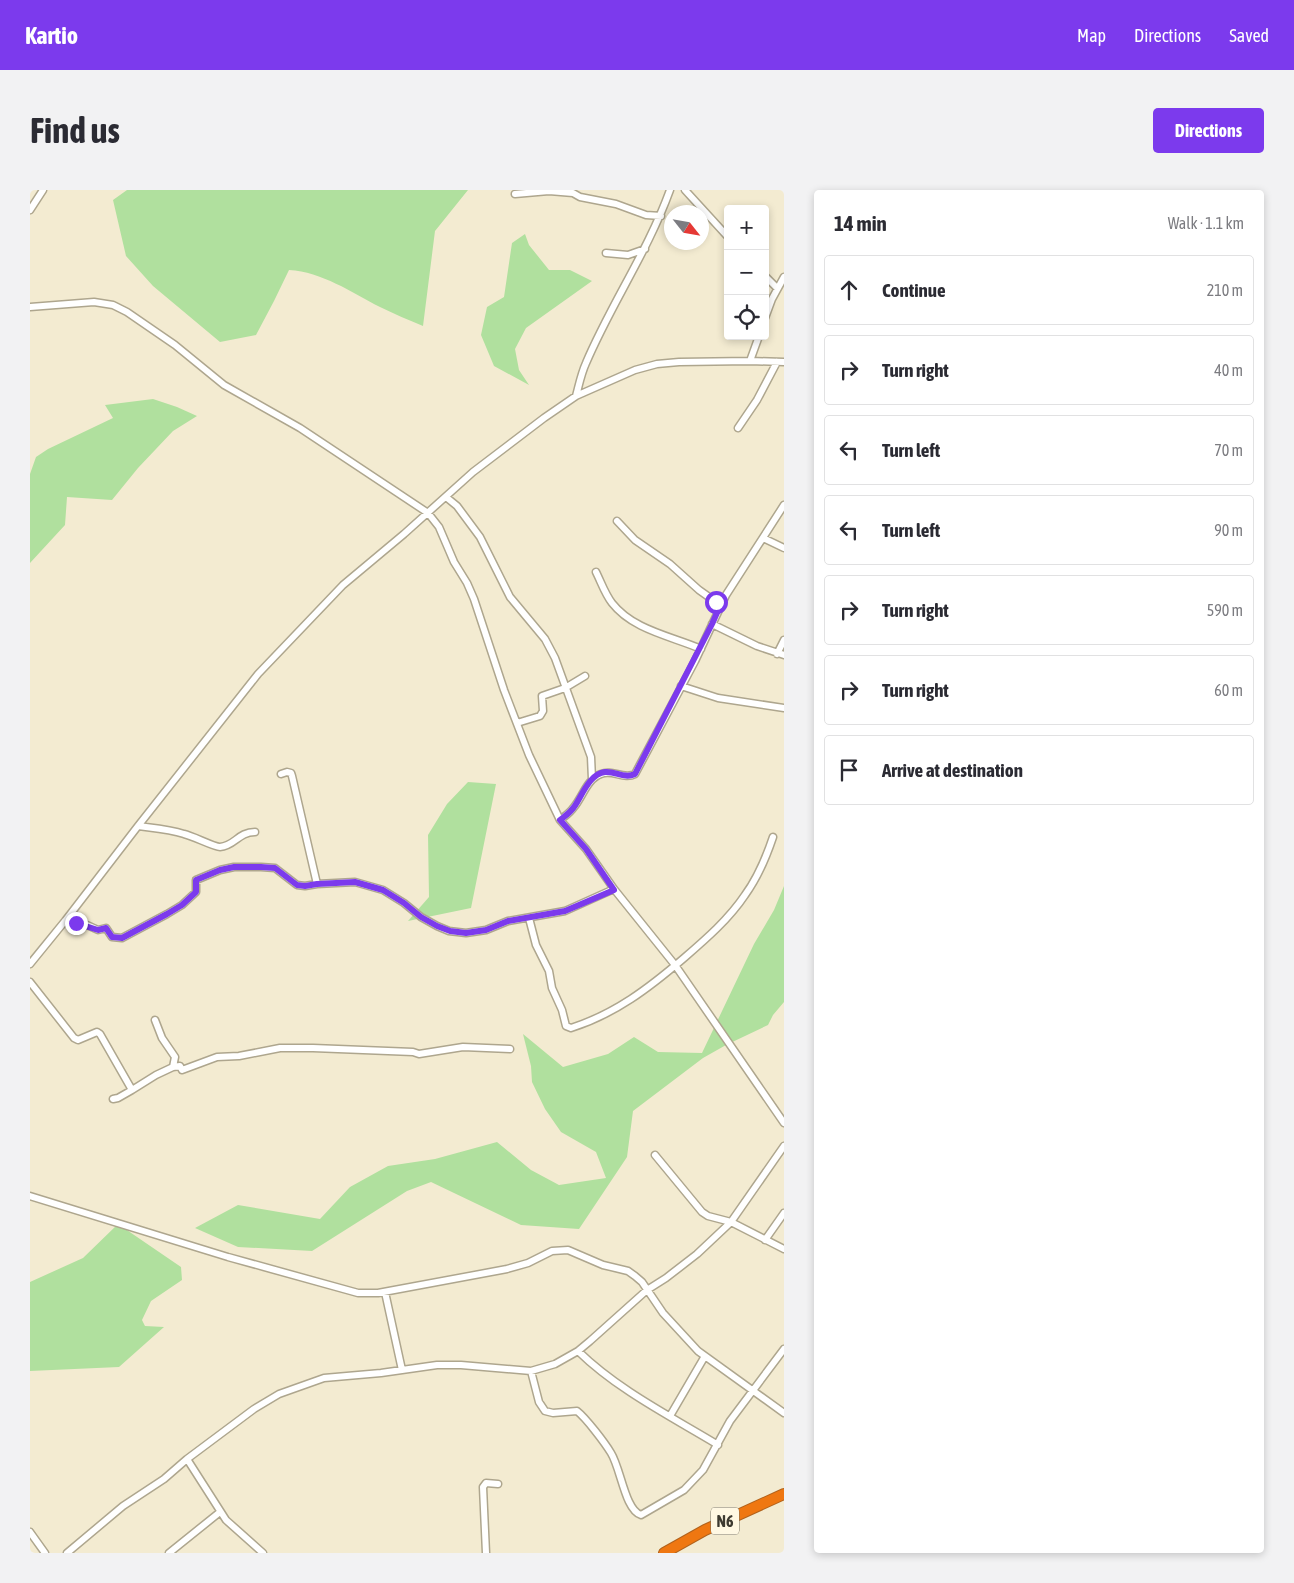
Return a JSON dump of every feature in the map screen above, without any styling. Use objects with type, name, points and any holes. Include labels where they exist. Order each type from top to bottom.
[{"type":"highway","name":"N6","points":[[664,1553],[705,1530],[784,1494]]},
{"type":"street","points":[[30,210],[43,190]]},
{"type":"street","points":[[576,396],[586,363],[644,249],[670,190]]},
{"type":"street","points":[[685,190],[724,232]]},
{"type":"street","points":[[515,194],[549,191],[573,194],[660,216]]},
{"type":"street","points":[[606,253],[628,255],[644,249]]},
{"type":"street","points":[[769,308],[777,288],[784,277]]},
{"type":"street","points":[[769,280],[777,288]]},
{"type":"street","points":[[30,307],[94,302],[113,305],[127,312],[175,345],[224,385],[300,428],[428,513],[439,527],[454,562],[474,599],[504,690],[529,755],[560,820],[586,849],[614,890],[676,965],[784,1123]]},
{"type":"street","points":[[750,361],[758,340]]},
{"type":"street","points":[[30,964],[258,674],[343,585],[473,472],[544,418],[576,396],[635,370],[657,364],[679,362],[780,362],[738,428]]},
{"type":"street","points":[[446,497],[457,506],[480,537],[510,597],[545,639],[555,658],[591,757],[592,779]]},
{"type":"street","points":[[560,820],[576,806],[592,779],[604,772],[630,777],[635,774],[701,649],[720,606],[784,505]]},
{"type":"street","points":[[617,521],[635,540],[670,564],[698,590],[720,606]]},
{"type":"street","points":[[763,538],[784,548]]},
{"type":"street","points":[[596,572],[610,602],[631,620],[663,635],[701,649]]},
{"type":"street","points":[[712,624],[757,646],[780,654],[784,640]]},
{"type":"street","points":[[517,723],[540,716],[543,711],[542,696],[565,688],[585,676]]},
{"type":"street","points":[[681,686],[718,698],[784,708]]},
{"type":"street","points":[[281,774],[287,772],[292,776],[317,884]]},
{"type":"street","points":[[138,826],[168,829],[201,839],[219,847],[229,845],[246,832],[255,832]]},
{"type":"street","points":[[529,918],[536,945],[549,971],[552,988],[562,1010],[564,1021],[566,1026],[571,1028],[602,1016],[636,997],[706,939],[745,896],[759,874],[774,837]]},
{"type":"street","points":[[65,921],[98,930],[106,928],[112,937],[122,938],[182,905],[196,892],[196,880],[220,870],[234,867],[275,868],[297,885],[355,882],[376,888],[395,897],[421,917],[437,926],[456,932],[476,933],[508,921],[565,911],[614,890]]},
{"type":"street","points":[[30,982],[74,1038],[78,1040],[93,1032],[100,1034],[132,1090]]},
{"type":"street","points":[[154,1020],[162,1038],[176,1057],[173,1067]]},
{"type":"street","points":[[113,1099],[173,1067],[180,1066],[182,1070],[217,1057],[239,1056],[280,1048],[322,1048],[413,1052],[419,1054],[463,1047],[510,1049]]},
{"type":"street","points":[[68,1553],[123,1506],[164,1479],[187,1459],[254,1409],[279,1394],[324,1378],[381,1373],[437,1365],[531,1371],[555,1364],[578,1351],[647,1290],[692,1258],[731,1222],[784,1146]]},
{"type":"street","points":[[655,1155],[702,1212],[708,1216],[731,1222],[784,1249]]},
{"type":"street","points":[[30,1196],[220,1255],[358,1293],[385,1292],[507,1270],[559,1250],[568,1250],[603,1265],[628,1271],[635,1276],[675,1327],[705,1356],[784,1413]]},
{"type":"street","points":[[765,1240],[784,1213]]},
{"type":"street","points":[[385,1292],[402,1370]]},
{"type":"street","points":[[531,1371],[539,1402],[546,1411],[553,1413],[577,1411],[611,1452],[621,1475],[630,1505],[638,1514],[644,1514],[691,1484],[708,1463],[730,1421],[784,1349]]},
{"type":"street","points":[[578,1351],[602,1373],[718,1444]]},
{"type":"street","points":[[670,1416],[705,1356]]},
{"type":"street","points":[[187,1459],[220,1512],[233,1528],[250,1540],[263,1553]]},
{"type":"street","points":[[486,1553],[483,1488],[486,1483],[498,1484]]},
{"type":"street","points":[[169,1553],[220,1512]]},
{"type":"street","points":[[30,1532],[45,1553]]},
{"type":"green space","points":[[127,190],[468,190],[435,231],[423,326],[385,310],[325,279],[289,270],[256,335],[220,342],[153,286],[126,256],[113,200]]},
{"type":"green space","points":[[525,234],[529,245],[549,270],[570,270],[592,281],[526,328],[515,349],[519,370],[529,385],[494,366],[481,335],[487,307],[504,297],[512,243]]},
{"type":"green space","points":[[153,399],[197,416],[173,431],[138,468],[112,500],[67,497],[65,525],[30,563],[30,474],[36,457],[48,449],[113,418],[105,405]]},
{"type":"green space","points":[[468,782],[496,784],[471,908],[408,921],[429,897],[428,835],[447,804]]},
{"type":"green space","points":[[784,886],[784,1002],[773,1015],[768,1025],[703,1058],[633,1111],[627,1157],[579,1229],[521,1225],[431,1182],[407,1191],[312,1251],[238,1247],[195,1228],[238,1205],[320,1219],[350,1187],[388,1166],[435,1159],[497,1142],[531,1170],[559,1185],[606,1178],[596,1152],[561,1132],[545,1109],[532,1082],[531,1066],[523,1034],[563,1067],[608,1054],[634,1037],[658,1052],[702,1053],[754,944],[774,910]]},
{"type":"green space","points":[[118,1224],[181,1267],[182,1280],[151,1301],[142,1320],[145,1326],[164,1327],[119,1367],[30,1371],[30,1282],[83,1258]]},
{"type":"route","points":[[76,923],[98,930],[106,928],[112,937],[122,938],[182,905],[196,892],[196,880],[220,870],[234,867],[275,868],[297,885],[355,882],[370,885],[395,897],[421,917],[437,926],[450,931],[466,933],[476,933],[508,921],[565,911],[614,890],[586,849],[560,820],[576,806],[592,779],[599,774],[604,772],[630,777],[635,774],[695,661],[720,606],[716,602]]}]
